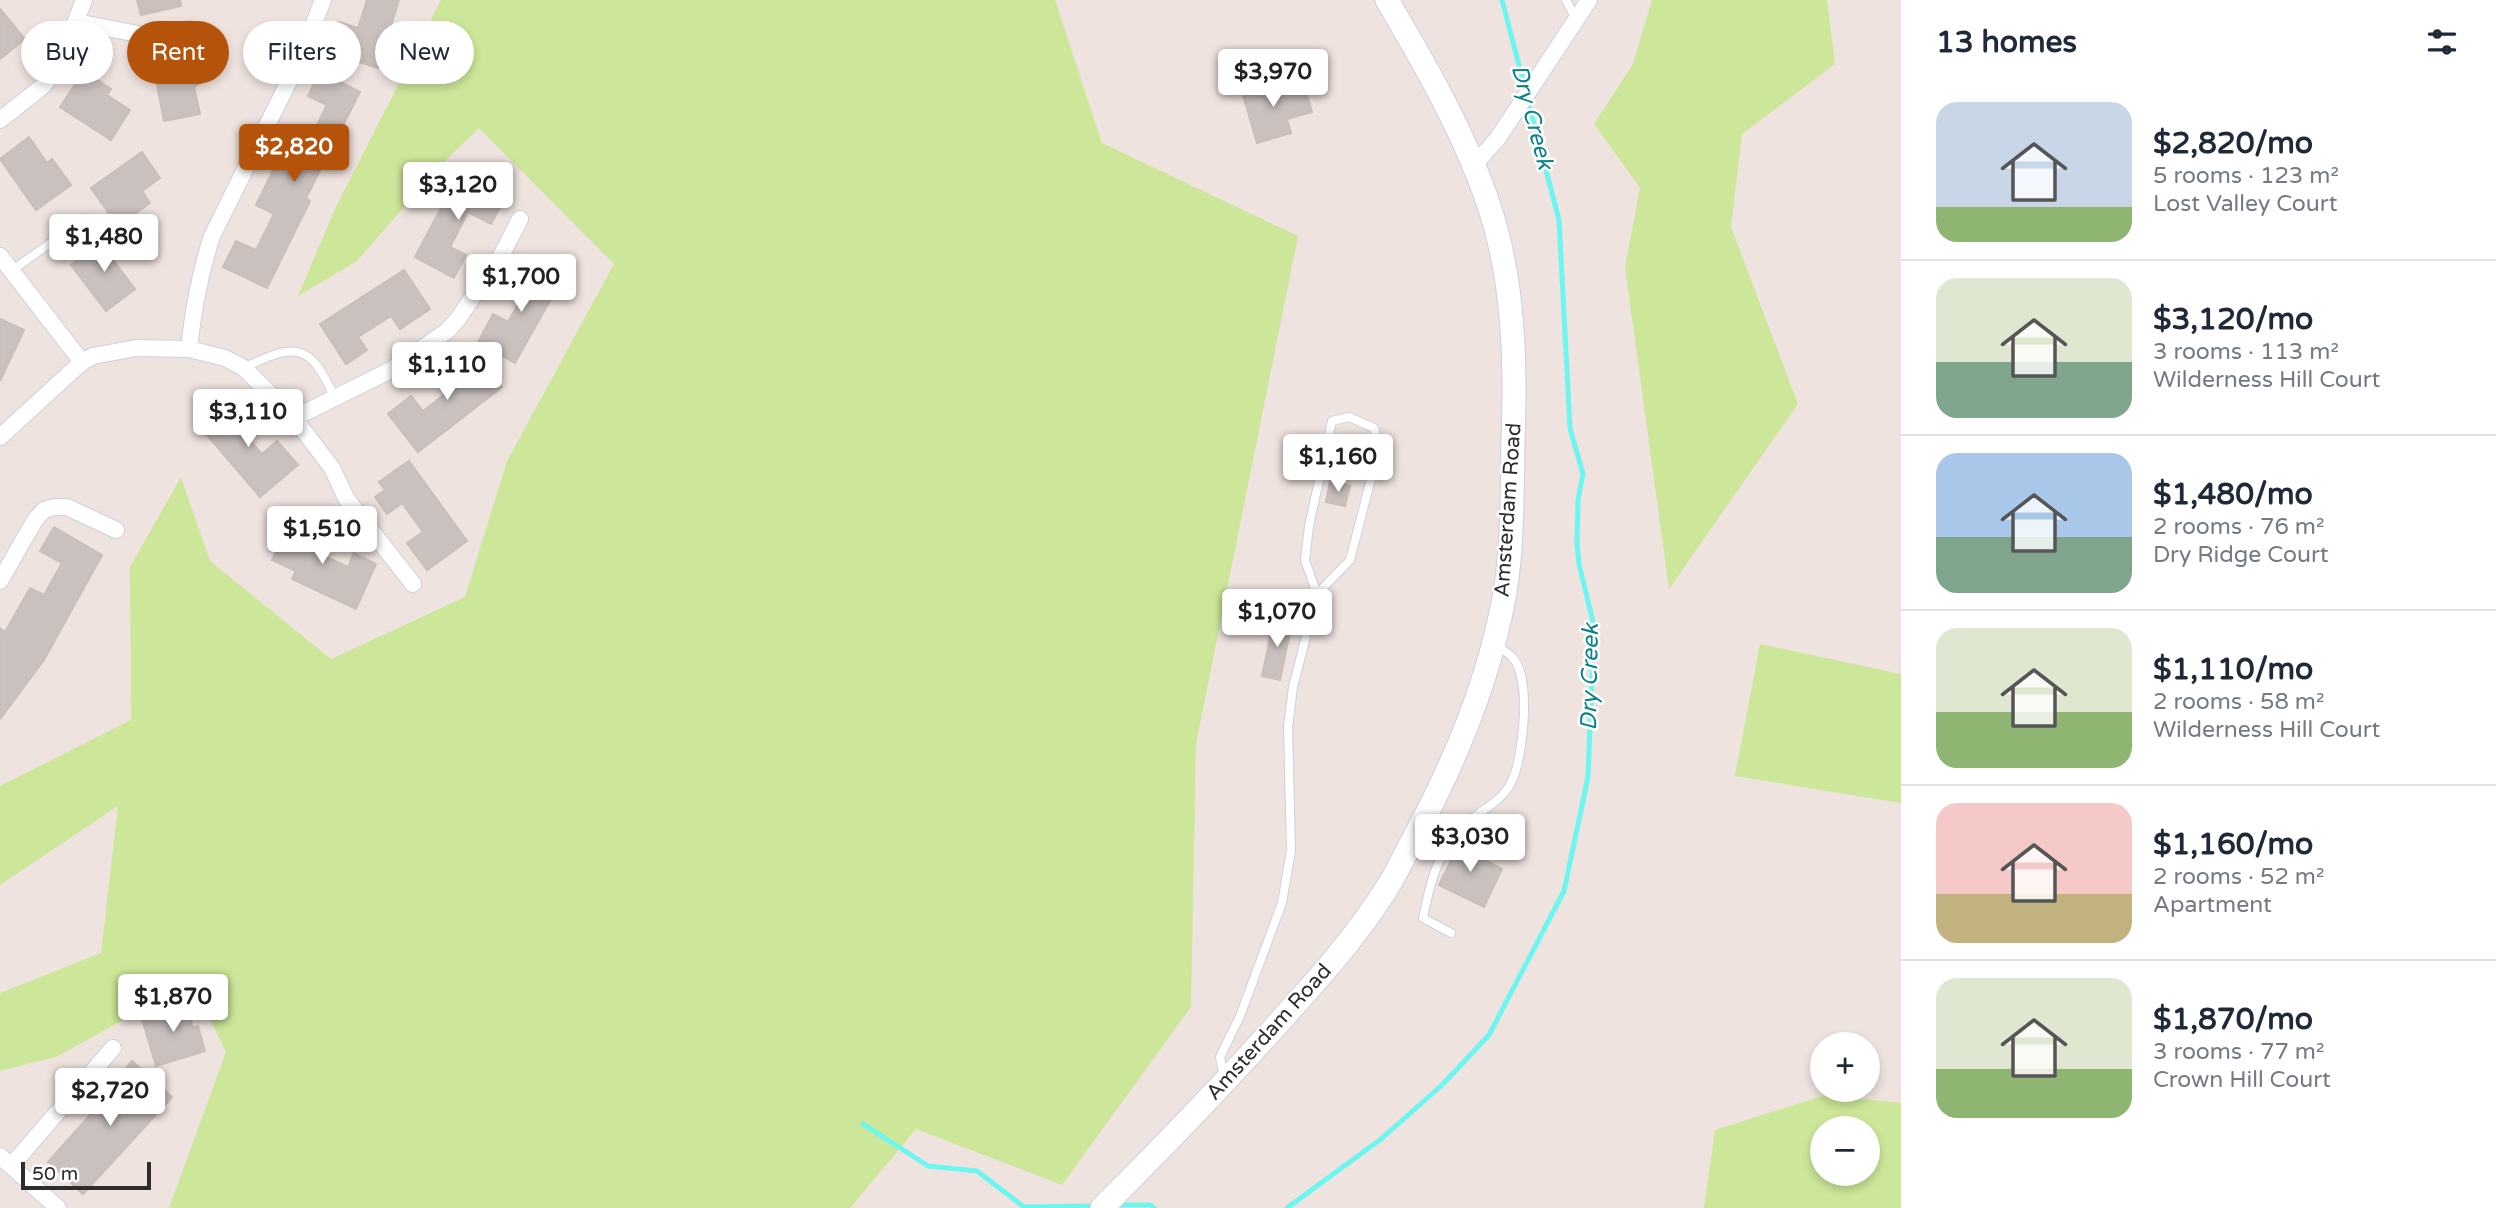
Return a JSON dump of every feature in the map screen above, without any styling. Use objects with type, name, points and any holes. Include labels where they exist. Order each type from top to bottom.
[{"type":"main road","name":"Amsterdam Road","points":[[1102,1208],[1230,1076],[1321,975],[1366,919],[1387,888],[1433,802],[1463,735],[1493,643],[1505,592],[1510,549],[1514,411],[1512,333],[1504,264],[1488,203],[1474,165],[1443,100],[1387,0]]},
{"type":"street","points":[[76,21],[84,0]]},
{"type":"street","points":[[189,349],[203,261],[212,236],[300,59],[323,0]]},
{"type":"street","points":[[1474,165],[1498,138],[1589,0]]},
{"type":"street","points":[[0,120],[44,84]]},
{"type":"street","points":[[295,418],[391,370],[447,331],[502,254],[520,219]]},
{"type":"street","points":[[0,256],[82,362]]},
{"type":"street","points":[[0,437],[82,362],[93,356],[136,348],[189,349],[225,358],[244,368],[295,418],[332,468],[346,498],[413,584]]},
{"type":"street","points":[[0,581],[35,520],[44,510],[67,507],[116,530]]},
{"type":"street","points":[[58,1208],[5,1161],[113,1048]]},
{"type":"lane","points":[[1566,0],[1576,20]]},
{"type":"lane","points":[[11,271],[86,218]]},
{"type":"lane","points":[[244,368],[272,354],[284,351],[299,353],[312,358],[322,370],[335,399]]},
{"type":"lane","points":[[1230,1076],[1222,1068],[1220,1057],[1240,1016],[1282,902],[1289,864],[1288,727],[1293,687],[1317,594],[1350,560],[1380,448],[1374,428],[1349,417],[1332,421],[1309,526],[1305,560],[1317,594]]},
{"type":"lane","points":[[1451,933],[1423,918],[1430,883],[1445,850],[1458,830],[1504,795],[1513,781],[1521,734],[1525,706],[1524,680],[1514,659],[1493,643]]},
{"type":"green space","points":[[441,0],[1055,0],[1102,143],[1298,236],[1196,744],[1191,1007],[1062,1185],[916,1129],[850,1208],[169,1208],[226,1052],[188,975],[153,1004],[56,1057],[0,1071],[0,993],[101,953],[118,806],[0,885],[0,786],[131,720],[130,567],[181,477],[210,561],[331,659],[465,597],[507,461],[614,264],[479,128],[438,168],[357,261],[298,296],[335,209],[398,84],[474,84],[474,21],[430,21]]},
{"type":"green space","points":[[1652,0],[1827,0],[1835,64],[1742,134],[1731,227],[1798,404],[1669,589],[1625,267],[1640,188],[1594,124],[1633,64]]},
{"type":"green space","points":[[1760,644],[1901,674],[1901,803],[1735,776]]},
{"type":"green space","points":[[1810,1100],[1810,1102],[1901,1103],[1901,1208],[1704,1208],[1715,1130]]},
{"type":"building","points":[[137,0],[180,0],[181,6],[141,15]]},
{"type":"building","points":[[367,0],[399,0],[393,21],[375,21],[375,67],[361,63],[360,21]]},
{"type":"building","points":[[0,9],[21,34],[21,42],[0,59]]},
{"type":"building","points":[[1254,73],[1261,97],[1304,85],[1312,112],[1287,119],[1291,133],[1257,143],[1238,78]]},
{"type":"building","points":[[75,84],[104,84],[111,89],[107,95],[130,110],[111,140],[60,107]]},
{"type":"building","points":[[157,84],[199,84],[194,87],[200,114],[164,121]]},
{"type":"building","points":[[314,84],[344,84],[360,92],[306,198],[310,201],[267,288],[223,267],[236,241],[256,250],[274,214],[256,205],[292,132],[309,141],[327,105],[308,96]]},
{"type":"building","points":[[29,137],[47,163],[52,159],[71,185],[36,210],[0,159]]},
{"type":"building","points":[[142,152],[160,178],[142,191],[150,203],[118,226],[91,188]]},
{"type":"building","points":[[460,172],[506,196],[491,224],[468,212],[450,247],[466,255],[454,278],[415,257]]},
{"type":"building","points":[[108,236],[122,254],[113,260],[135,289],[106,311],[71,265]]},
{"type":"building","points":[[526,261],[561,281],[515,363],[478,342],[493,314],[508,322],[526,290],[514,283]]},
{"type":"building","points":[[404,270],[430,309],[400,329],[391,316],[358,337],[367,350],[346,364],[320,324]]},
{"type":"building","points":[[0,319],[24,330],[0,381]]},
{"type":"building","points":[[471,348],[502,387],[418,452],[388,414],[411,396],[423,411],[457,385],[445,368]]},
{"type":"building","points":[[237,398],[254,417],[240,429],[262,454],[277,441],[298,465],[260,497],[201,428]]},
{"type":"building","points":[[409,461],[467,541],[427,570],[407,543],[423,532],[402,503],[387,514],[375,497],[385,490],[379,482]]},
{"type":"building","points":[[1330,481],[1350,486],[1345,506],[1326,502]]},
{"type":"building","points":[[292,517],[322,531],[313,551],[348,567],[354,553],[376,564],[356,609],[292,579],[296,571],[272,560]]},
{"type":"building","points":[[54,527],[102,555],[44,660],[0,719],[0,628],[5,632],[30,588],[44,595],[62,563],[40,551]]},
{"type":"building","points":[[1274,619],[1292,622],[1280,680],[1262,676]]},
{"type":"building","points":[[1463,836],[1481,845],[1476,856],[1502,869],[1484,907],[1439,885]]},
{"type":"building","points":[[184,999],[193,1028],[198,1026],[205,1051],[156,1066],[142,1019],[161,1013],[159,1006]]},
{"type":"building","points":[[132,1061],[172,1097],[83,1194],[48,1162],[119,1083],[116,1080]]},
{"type":"waterway","name":"Dry Creek","points":[[1502,0],[1525,88]]},
{"type":"waterway","name":"Dry Creek","points":[[1287,1208],[1381,1139],[1442,1085],[1489,1035],[1564,891],[1588,777],[1594,626],[1579,564],[1577,543],[1578,500],[1583,474],[1570,428],[1559,220],[1528,101]]},
{"type":"waterway","points":[[863,1124],[928,1166],[977,1171],[1024,1207],[1096,1206]]},
{"type":"waterway","points":[[1116,1205],[1150,1205],[1154,1208]]}]
